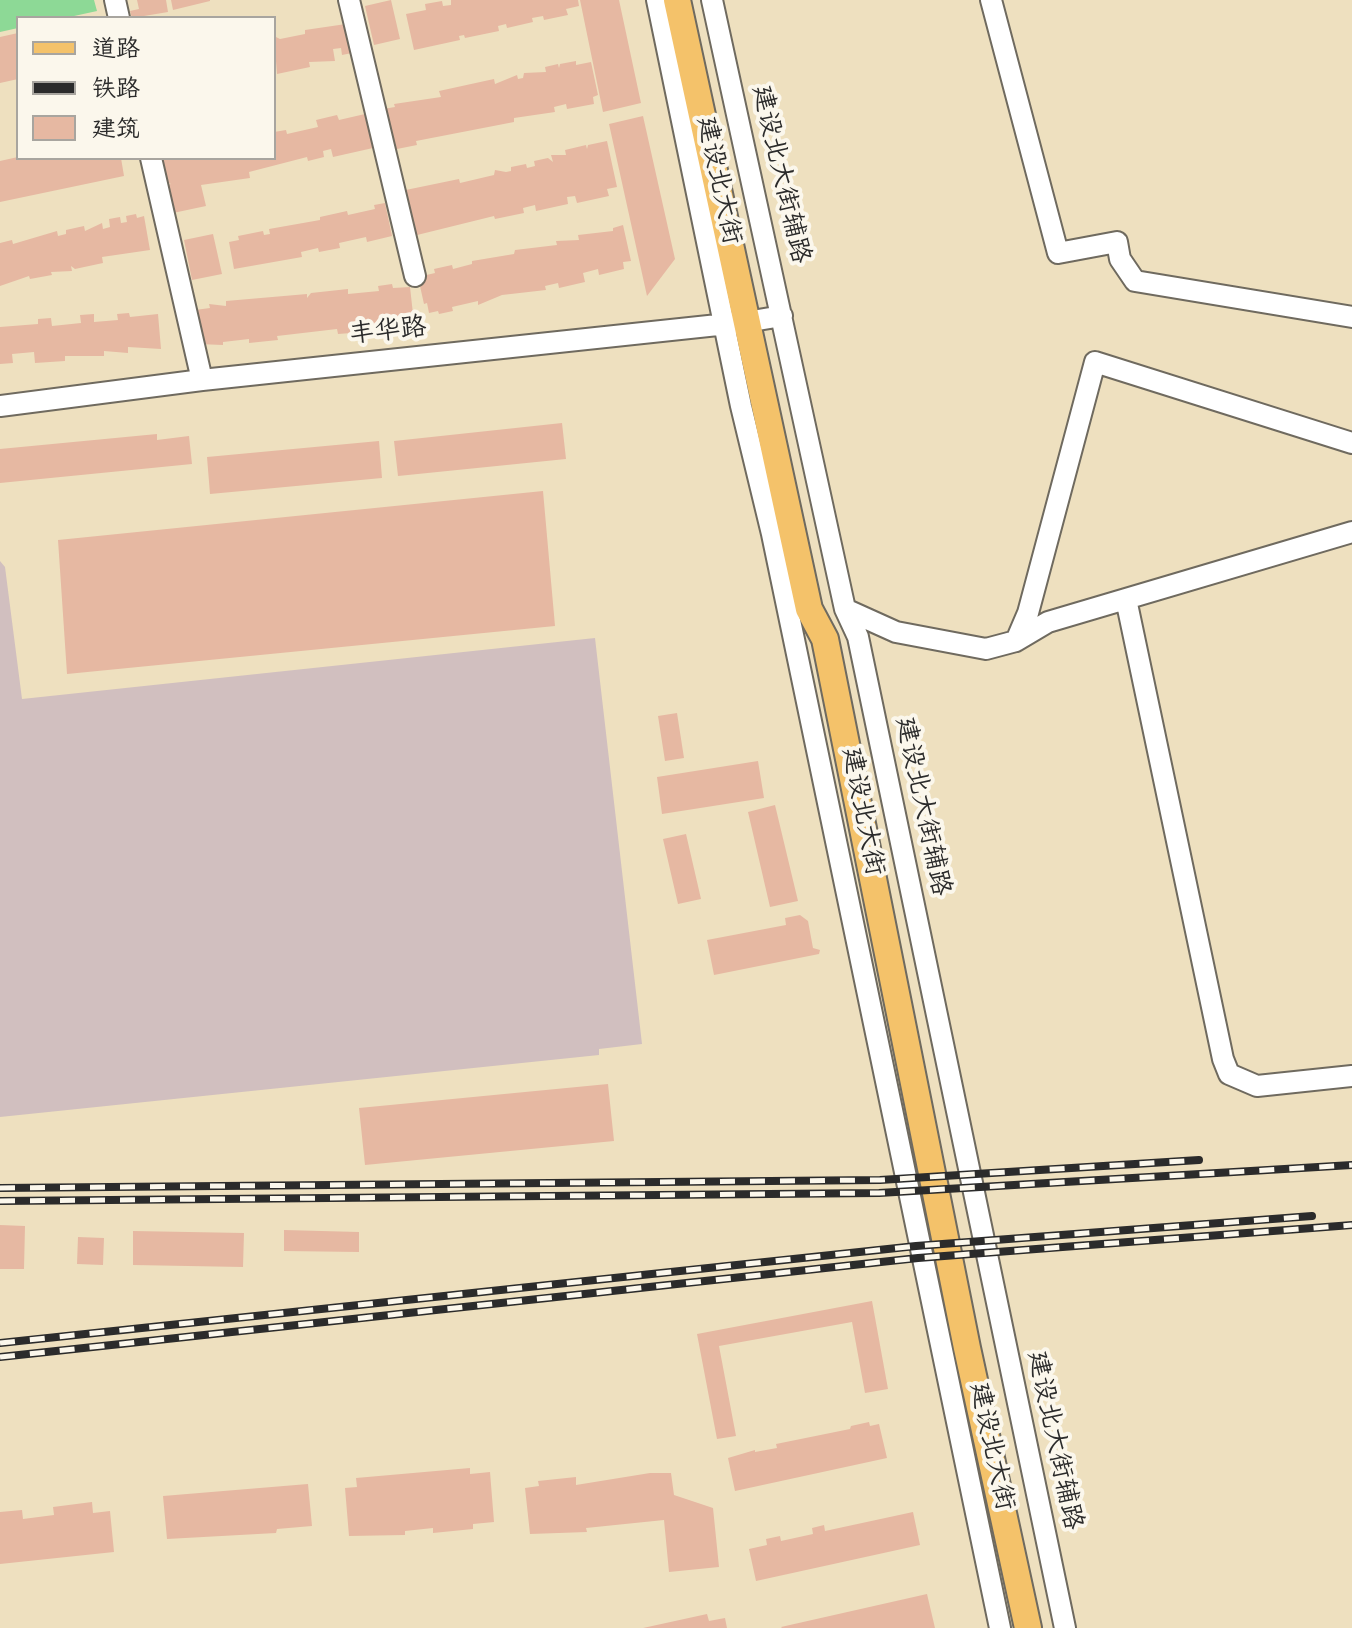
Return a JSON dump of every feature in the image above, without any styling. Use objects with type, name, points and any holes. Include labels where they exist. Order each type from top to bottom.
[{"type":"main road","name":"建设北大街","points":[[677,0],[754,321],[809,609],[825,639],[967,1348],[1028,1628]]},
{"type":"main road","points":[[692,0],[754,321]]},
{"type":"street","points":[[349,0],[415,276]]},
{"type":"street","name":"建设北大街辅路","points":[[657,0],[754,321],[845,609],[858,637],[1065,1628]]},
{"type":"street","name":"建设北大街辅路","points":[[712,0],[754,321],[772,534],[1000,1628]]},
{"type":"street","points":[[991,0],[1058,253],[1117,242],[1120,259],[1135,281],[1352,317]]},
{"type":"street","points":[[151,160],[202,380]]},
{"type":"street","name":"丰华路","points":[[0,406],[202,380],[754,321]]},
{"type":"street","points":[[1016,641],[1028,613],[1095,362],[1352,443]]},
{"type":"street","points":[[845,609],[896,632],[986,649],[1016,641],[1048,622],[1352,532]]},
{"type":"street","points":[[1126,599],[1223,1059],[1229,1074],[1257,1086],[1352,1076]]},
{"type":"shaded area","points":[[0,561],[5,567],[22,699],[595,638],[642,1044],[599,1049],[599,1055],[0,1117]]},
{"type":"green space","points":[[0,0],[94,0],[97,11],[74,16],[16,16],[16,28],[0,32]]},
{"type":"building","points":[[137,0],[166,0],[168,12],[131,16],[130,11],[139,9]]},
{"type":"building","points":[[171,0],[210,0],[210,1],[173,10]]},
{"type":"building","points":[[391,0],[400,39],[374,45],[365,6]]},
{"type":"building","points":[[451,0],[578,0],[579,6],[566,9],[568,15],[544,20],[543,16],[532,18],[533,22],[507,28],[506,24],[498,26],[499,31],[465,38],[464,35],[459,36],[460,40],[414,50],[406,14],[426,10],[425,4],[442,1],[443,6],[451,5]]},
{"type":"building","points":[[580,0],[619,0],[641,103],[603,112]]},
{"type":"building","points":[[346,24],[352,53],[342,55],[341,48],[333,49],[335,61],[309,62],[310,67],[277,74],[276,37],[280,39],[305,34],[305,30]]},
{"type":"building","points":[[16,33],[16,79],[0,83],[0,37]]},
{"type":"building","points":[[576,61],[576,65],[591,62],[598,95],[593,97],[594,104],[567,109],[566,104],[554,107],[555,112],[514,118],[514,122],[416,141],[417,145],[392,150],[383,109],[395,107],[394,104],[441,97],[439,91],[494,79],[495,84],[517,75],[518,79],[523,78],[524,73],[546,72],[545,67],[558,64],[559,68],[560,64]]},
{"type":"building","points":[[365,114],[373,148],[333,157],[331,149],[323,151],[324,157],[308,161],[307,157],[249,172],[250,178],[201,185],[206,206],[173,213],[167,185],[171,184],[167,182],[162,160],[276,160],[276,132],[286,130],[287,134],[318,127],[316,120],[337,115],[339,120]]},
{"type":"building","points":[[643,116],[675,259],[647,296],[609,124]]},
{"type":"building","points":[[607,141],[617,187],[607,189],[609,196],[577,203],[575,196],[567,197],[568,204],[536,211],[535,205],[523,208],[524,213],[495,219],[494,216],[409,237],[396,192],[459,179],[460,183],[494,175],[495,170],[506,172],[511,171],[511,167],[535,166],[534,161],[548,158],[553,162],[551,155],[566,155],[565,150],[586,145],[587,149],[588,145]]},
{"type":"building","points":[[16,157],[16,160],[121,160],[124,176],[0,202],[0,161]]},
{"type":"building","points":[[385,203],[392,236],[367,242],[366,237],[339,243],[340,248],[319,252],[318,248],[301,252],[302,257],[234,269],[229,242],[239,240],[238,236],[263,231],[264,235],[270,234],[269,229],[320,220],[320,217],[347,211],[348,215],[375,209],[374,205]]},
{"type":"building","points":[[136,214],[137,218],[144,216],[150,250],[102,257],[103,263],[75,269],[71,266],[72,271],[51,272],[52,275],[30,279],[29,276],[0,286],[0,243],[12,240],[13,244],[57,231],[58,236],[66,234],[66,230],[84,226],[85,231],[102,223],[103,229],[110,227],[109,219],[120,217],[121,223],[127,222],[126,216]]},
{"type":"building","points":[[623,225],[631,261],[623,262],[624,269],[599,275],[598,269],[583,273],[585,282],[559,288],[558,283],[545,286],[546,290],[502,295],[478,305],[478,301],[452,307],[453,311],[439,314],[438,311],[429,313],[427,303],[424,304],[418,277],[435,273],[434,269],[452,265],[453,269],[472,264],[472,261],[514,254],[515,250],[557,245],[556,241],[579,240],[578,235],[613,231],[613,228]]},
{"type":"building","points":[[213,234],[222,274],[192,280],[184,240]]},
{"type":"building","points":[[392,284],[393,288],[410,287],[414,323],[379,330],[379,326],[363,327],[364,332],[338,334],[337,329],[277,336],[278,340],[249,343],[249,339],[223,342],[223,345],[198,344],[195,310],[210,308],[209,304],[226,306],[226,301],[307,294],[307,298],[311,293],[348,289],[348,294],[379,291],[378,286]]},
{"type":"building","points":[[129,313],[130,317],[158,314],[161,349],[128,347],[128,353],[104,351],[104,356],[65,356],[65,361],[35,363],[34,352],[12,354],[13,363],[0,364],[0,327],[38,324],[38,319],[51,318],[52,326],[81,323],[80,315],[94,314],[94,322],[118,320],[117,314]]},
{"type":"building","points":[[562,423],[566,459],[398,476],[394,441]]},
{"type":"building","points":[[157,434],[157,440],[189,436],[192,464],[0,483],[0,449]]},
{"type":"building","points":[[379,441],[382,478],[210,494],[207,457]]},
{"type":"building","points":[[543,491],[555,626],[67,674],[58,540]]},
{"type":"building","points":[[677,713],[684,758],[665,761],[658,716]]},
{"type":"building","points":[[758,761],[764,798],[662,814],[657,777]]},
{"type":"building","points":[[775,805],[798,901],[770,907],[748,812]]},
{"type":"building","points":[[686,834],[701,899],[678,904],[663,839]]},
{"type":"building","points":[[800,915],[808,921],[813,948],[820,950],[819,954],[714,975],[707,940],[786,925],[785,918]]},
{"type":"building","points":[[608,1084],[614,1141],[365,1165],[359,1108]]},
{"type":"building","points":[[0,1225],[25,1226],[24,1269],[0,1269]]},
{"type":"building","points":[[284,1230],[359,1232],[359,1252],[284,1251]]},
{"type":"building","points":[[133,1231],[244,1233],[243,1267],[133,1265]]},
{"type":"building","points":[[78,1237],[104,1238],[103,1265],[77,1264]]},
{"type":"building","points":[[872,1301],[888,1389],[865,1393],[852,1322],[719,1346],[736,1436],[717,1439],[697,1334]]},
{"type":"building","points":[[869,1422],[870,1426],[879,1424],[887,1458],[735,1491],[728,1458],[755,1450],[777,1448],[776,1444],[850,1429],[851,1426]]},
{"type":"building","points":[[470,1468],[470,1474],[490,1472],[494,1522],[473,1524],[473,1529],[433,1533],[433,1528],[405,1531],[405,1535],[349,1536],[345,1488],[357,1487],[356,1478]]},
{"type":"building","points":[[650,1473],[671,1473],[674,1495],[713,1508],[719,1567],[669,1572],[664,1520],[586,1528],[587,1532],[530,1534],[525,1488],[539,1486],[538,1481],[576,1477],[576,1485]]},
{"type":"building","points":[[308,1484],[312,1526],[277,1529],[276,1533],[167,1539],[163,1496]]},
{"type":"building","points":[[92,1502],[93,1513],[110,1511],[114,1552],[0,1564],[0,1512],[22,1510],[23,1519],[54,1515],[53,1507]]},
{"type":"building","points":[[913,1512],[920,1545],[756,1581],[749,1549],[767,1545],[766,1539],[780,1536],[781,1541],[813,1534],[812,1528],[824,1525],[825,1531]]},
{"type":"building","points":[[927,1594],[935,1628],[781,1627]]},
{"type":"building","points":[[707,1614],[709,1621],[725,1618],[727,1628],[643,1628]]},
{"type":"railway","points":[[0,1188],[880,1180],[1199,1160]]},
{"type":"railway","points":[[0,1201],[879,1193],[1352,1165]]},
{"type":"railway","points":[[0,1343],[916,1246],[1312,1216]]},
{"type":"railway","points":[[0,1357],[918,1258],[1352,1225]]}]
